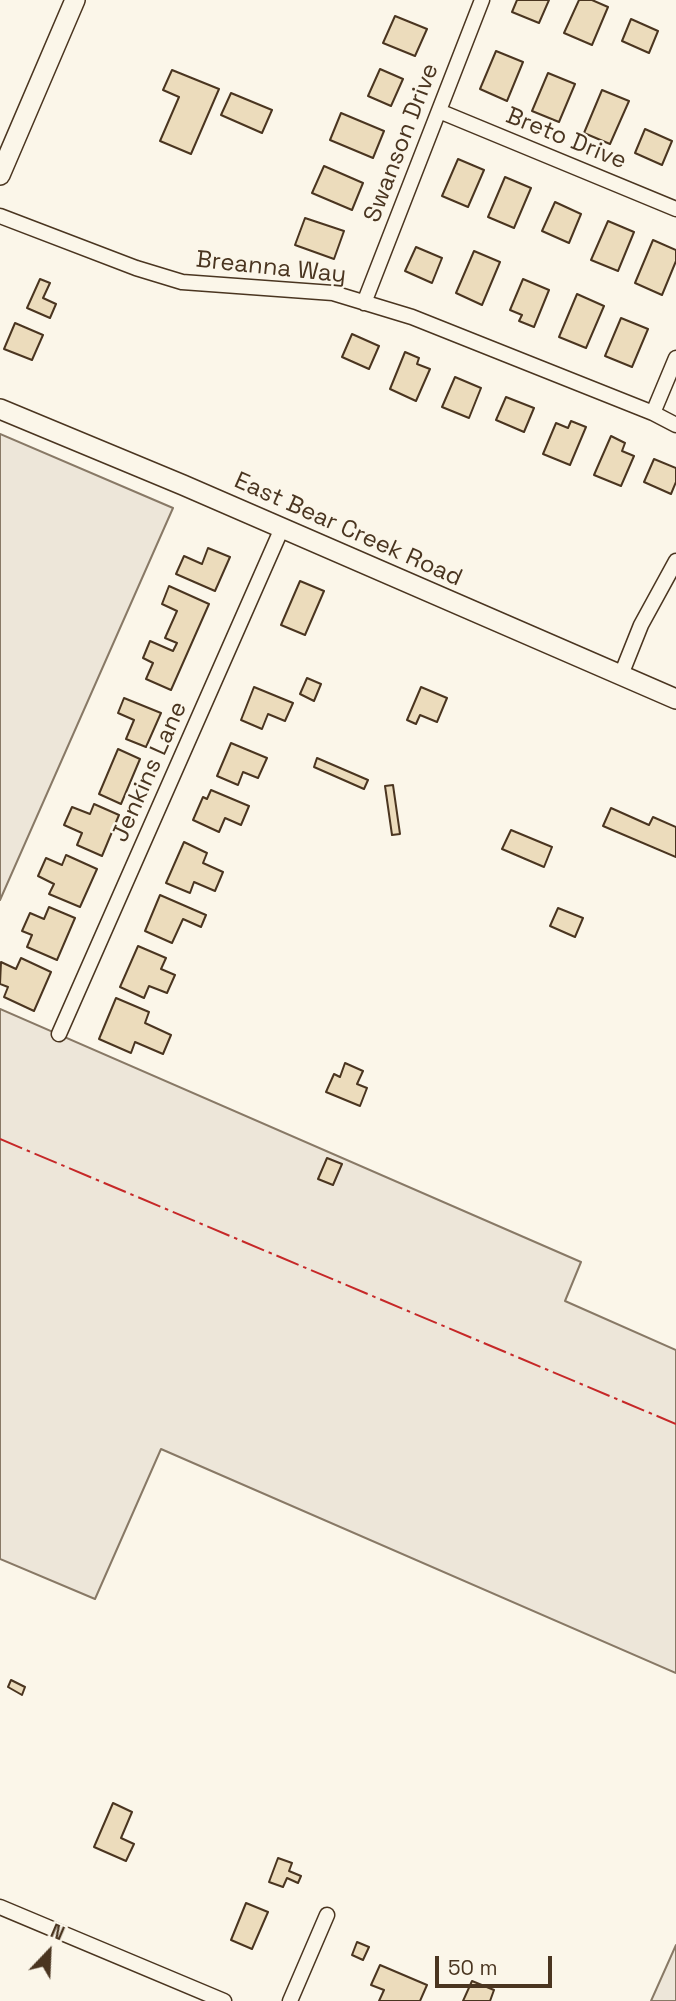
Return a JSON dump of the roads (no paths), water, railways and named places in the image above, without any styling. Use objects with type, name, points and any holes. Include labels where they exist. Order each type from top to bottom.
[{"type":"main road","points":[[0,174],[75,0]]},
{"type":"main road","name":"East Bear Creek Road","points":[[0,409],[676,699]]},
{"type":"street","name":"Swanson Drive","points":[[364,303],[482,0]]},
{"type":"street","name":"Breto Drive","points":[[439,111],[676,209]]},
{"type":"street","name":"Breanna Way","points":[[0,216],[136,268],[183,282],[333,293],[412,317],[653,413],[676,425]]},
{"type":"street","points":[[653,413],[676,358]]},
{"type":"street","name":"Jenkins Lane","points":[[59,1034],[282,528]]},
{"type":"street","points":[[621,675],[641,625],[676,561]]},
{"type":"street","points":[[0,1907],[224,2001]]},
{"type":"street","points":[[290,2001],[327,1915]]}]
